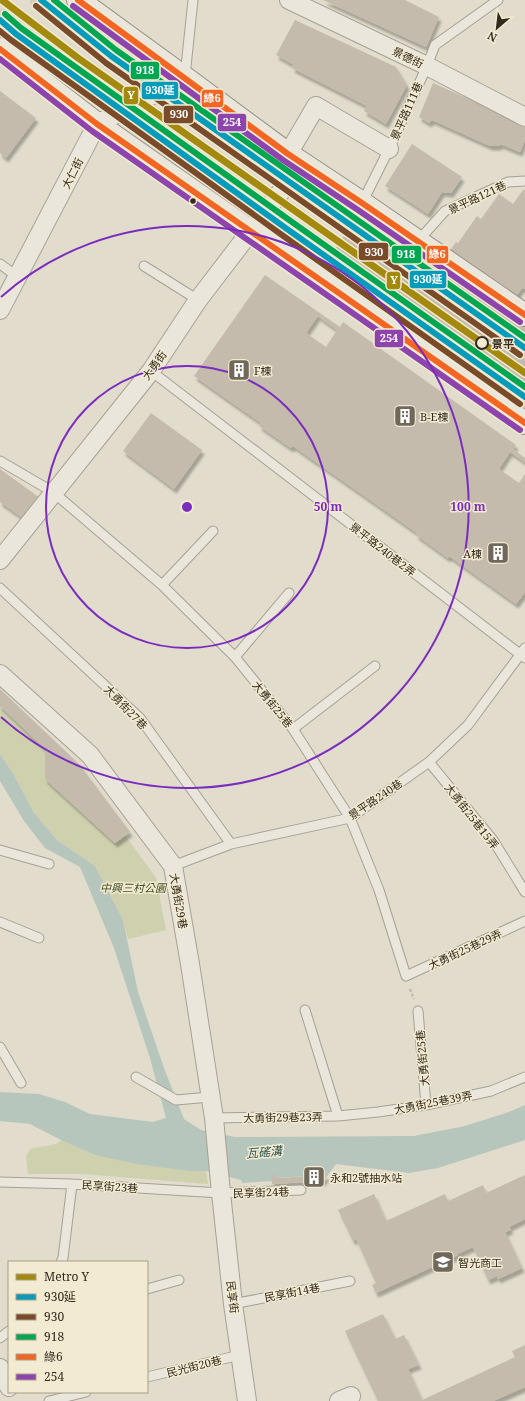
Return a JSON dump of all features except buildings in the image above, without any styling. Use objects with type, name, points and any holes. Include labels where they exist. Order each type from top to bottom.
[{"type":"highway","points":[[41,0],[111,56],[525,348]]},
{"type":"highway","points":[[0,20],[16,34],[287,229],[525,396]]},
{"type":"main road","points":[[78,0],[295,159],[525,315]]},
{"type":"main road","points":[[0,49],[97,124],[525,423]]},
{"type":"street","name":"景德街","points":[[289,0],[427,66],[525,116]]},
{"type":"street","points":[[97,124],[185,78]]},
{"type":"street","name":"大勇街","points":[[0,560],[151,371],[198,300],[250,230],[295,159],[316,106],[389,149]]},
{"type":"street","name":"大仁街","points":[[0,310],[97,124]]},
{"type":"street","name":"大勇街29巷","points":[[0,674],[90,754],[173,866],[214,1118],[220,1193]]},
{"type":"street","name":"民享街","points":[[220,1193],[233,1304],[247,1401]]},
{"type":"street","points":[[0,1368],[8,1385]]},
{"type":"lane","points":[[185,78],[194,0]]},
{"type":"lane","name":"景平路111巷","points":[[362,203],[389,149],[435,45],[498,0]]},
{"type":"lane","name":"景平路121巷","points":[[418,241],[445,212],[508,182],[525,181]]},
{"type":"lane","points":[[0,264],[18,277]]},
{"type":"lane","points":[[144,266],[198,300]]},
{"type":"lane","name":"景平路240巷2弄","points":[[151,371],[523,654]]},
{"type":"lane","name":"大勇街25巷","points":[[0,461],[53,492],[162,585],[235,657],[293,729],[350,818],[379,890],[406,976]]},
{"type":"lane","points":[[162,585],[213,531]]},
{"type":"lane","name":"大勇街27巷","points":[[0,588],[140,718],[231,844]]},
{"type":"lane","points":[[235,657],[289,593]]},
{"type":"lane","name":"景平路240巷","points":[[173,866],[231,844],[350,818],[429,762],[468,725],[523,654]]},
{"type":"lane","points":[[293,729],[375,666]]},
{"type":"lane","name":"大勇街25巷15弄","points":[[429,762],[493,840],[525,892]]},
{"type":"lane","points":[[0,850],[49,864]]},
{"type":"lane","name":"大勇街25巷29弄","points":[[406,976],[525,921]]},
{"type":"lane","points":[[0,922],[39,938]]},
{"type":"lane","name":"大勇街29巷23弄","points":[[214,1118],[338,1116],[305,1010]]},
{"type":"lane","name":"大勇街25巷","points":[[418,1011],[426,1105]]},
{"type":"lane","points":[[0,1047],[21,1083]]},
{"type":"lane","points":[[136,1077],[176,1100],[210,1097]]},
{"type":"lane","name":"大勇街25巷39弄","points":[[338,1116],[426,1105],[491,1091],[525,1077]]},
{"type":"lane","name":"民享街23巷","points":[[0,1182],[72,1184],[220,1193]]},
{"type":"lane","points":[[61,1261],[64,1258],[72,1184]]},
{"type":"lane","name":"民享街24巷","points":[[220,1193],[301,1190]]},
{"type":"lane","points":[[148,1289],[179,1280]]},
{"type":"lane","name":"民享街14巷","points":[[233,1304],[350,1280]]},
{"type":"lane","points":[[0,1338],[8,1332]]},
{"type":"lane","name":"民光街20巷","points":[[148,1377],[240,1355]]},
{"type":"lane","points":[[48,1401],[82,1393]]},
{"type":"path","points":[[406,976],[418,1011]]},
{"type":"green space","name":"中興三村公園","points":[[0,706],[45,749],[45,779],[115,843],[125,835],[156,878],[166,930],[128,939],[123,920],[95,866],[57,840],[34,813],[14,775],[0,754]]},
{"type":"green space","points":[[61,1140],[95,1155],[189,1171],[206,1171],[208,1184],[83,1174],[28,1174],[26,1156],[30,1149],[56,1144]]},
{"type":"water","name":"瓦磘溝","points":[[0,754],[14,775],[34,813],[57,840],[95,866],[123,920],[138,992],[164,1068],[184,1119],[201,1130],[235,1137],[414,1136],[465,1126],[509,1112],[525,1105],[525,1140],[438,1168],[409,1173],[336,1164],[328,1175],[272,1178],[272,1181],[242,1183],[241,1180],[206,1171],[189,1171],[137,1164],[95,1155],[30,1124],[0,1121],[0,1092],[39,1094],[65,1102],[90,1114],[153,1122],[166,1118],[150,1058],[114,948],[80,867],[45,848],[24,821],[0,781]]},
{"type":"metro line","name":"Y","points":[[2,0],[78,58],[525,373]]},
{"type":"transit line","name":"930延","points":[[41,0],[111,56],[525,348]]},
{"type":"transit line","name":"918","points":[[54,0],[116,50],[525,338]]},
{"type":"transit line","name":"綠6","points":[[78,0],[288,154],[525,315]]},
{"type":"transit line","name":"930","points":[[36,6],[106,63],[520,355]]},
{"type":"transit line","name":"254","points":[[73,6],[283,160],[520,322]]},
{"type":"transit line","name":"918","points":[[5,14],[21,28],[525,387]]},
{"type":"transit line","name":"930延","points":[[0,20],[16,34],[287,229],[525,397]]},
{"type":"transit line","name":"930","points":[[0,31],[282,235],[520,404]]},
{"type":"transit line","name":"綠6","points":[[0,49],[97,124],[525,423]]},
{"type":"transit line","name":"254","points":[[0,59],[92,131],[520,430]]},
{"type":"place","name":"景平","points":[[482,343]]},
{"type":"place","name":"F棟","points":[[239,370]]},
{"type":"place","name":"B-E棟","points":[[405,416]]},
{"type":"place","name":"A棟","points":[[498,553]]},
{"type":"place","name":"永和2號抽水站","points":[[314,1177]]},
{"type":"place","name":"智光商工","points":[[443,1262]]}]
